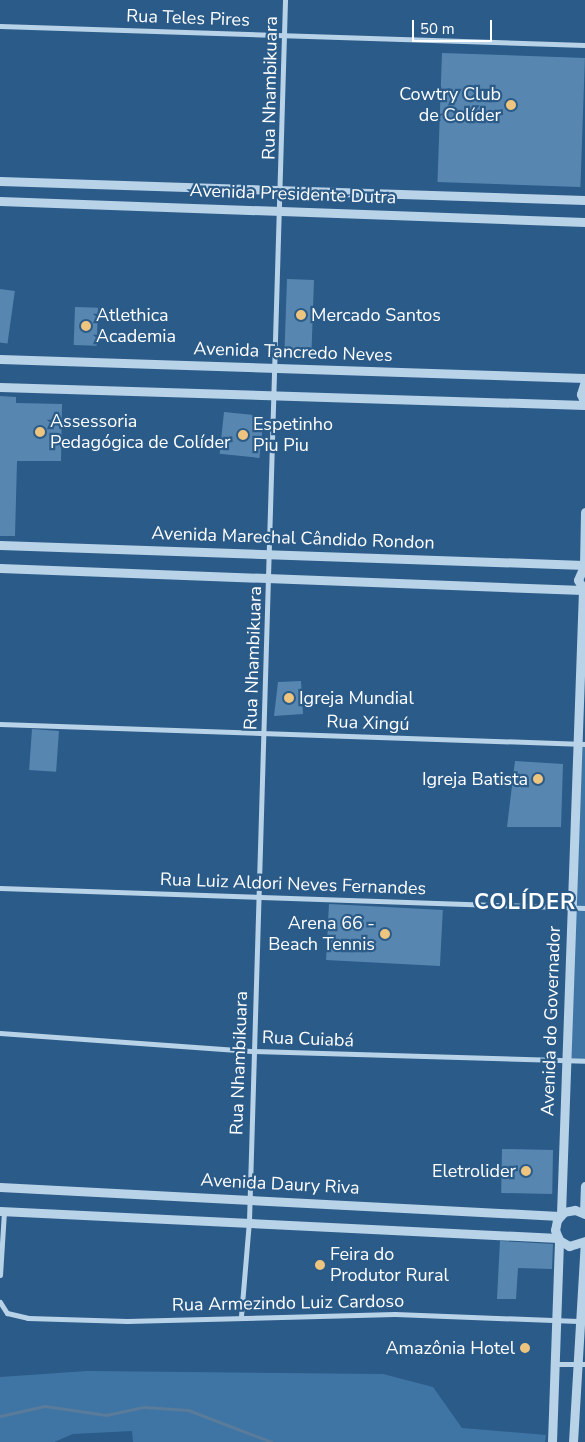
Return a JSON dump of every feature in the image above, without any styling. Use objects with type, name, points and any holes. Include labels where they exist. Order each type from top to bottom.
[{"type":"street","name":"Rua Nhambikuara","points":[[241,1316],[249,1221],[248,1198],[282,191],[285,0]]},
{"type":"street","name":"Rua Teles Pires","points":[[0,26],[585,45]]},
{"type":"street","name":"Avenida Presidente Dutra","points":[[0,181],[585,200]]},
{"type":"street","name":"Avenida Presidente Dutra","points":[[0,201],[281,209],[585,222]]},
{"type":"street","name":"Avenida Tancredo Neves","points":[[0,359],[585,380]]},
{"type":"street","points":[[0,387],[275,398],[585,405],[581,394],[585,380]]},
{"type":"street","points":[[585,512],[585,564]]},
{"type":"street","name":"Avenida Marechal Cândido Rondon","points":[[0,545],[585,564]]},
{"type":"street","name":"Avenida do Governador","points":[[558,1239],[555,1225],[560,1215],[571,907],[581,744],[584,590],[578,580],[585,564]]},
{"type":"street","points":[[0,568],[584,590]]},
{"type":"street","name":"Rua Xingú","points":[[0,724],[581,744]]},
{"type":"street","name":"Rua Luiz Aldori Neves Fernandes","points":[[0,888],[585,908]]},
{"type":"street","name":"Rua Cuiabá","points":[[0,1033],[254,1051],[585,1061]]},
{"type":"street","points":[[584,1214],[585,1186]]},
{"type":"street","name":"Avenida Daury Riva","points":[[0,1187],[560,1215],[572,1210],[584,1214]]},
{"type":"street","points":[[0,1276],[2,1211],[249,1221],[558,1239],[575,1246],[585,1242],[578,1320],[580,1364],[573,1442]]},
{"type":"street","points":[[552,1442],[558,1239]]},
{"type":"street","points":[[0,1302],[1,1307]]},
{"type":"street","name":"Rua Armezindo Luiz Cardoso","points":[[1,1307],[7,1313],[28,1318],[127,1321],[241,1316],[395,1314],[578,1320]]},
{"type":"street","points":[[554,1364],[580,1364]]},
{"type":"shaded area","points":[[577,744],[585,745],[585,908],[571,907]]},
{"type":"shaded area","points":[[572,910],[585,910],[585,1061],[567,1061]]},
{"type":"shaded area","points":[[87,1371],[383,1374],[433,1387],[462,1428],[546,1435],[545,1442],[133,1442],[132,1431],[73,1434],[54,1442],[0,1442],[0,1377]]},
{"type":"building","name":"Cowtry Club de Colíder","points":[[442,53],[585,58],[580,187],[437,182]]},
{"type":"building","name":"Mercado Santos","points":[[287,279],[314,280],[312,351],[285,350]]},
{"type":"building","points":[[0,289],[15,291],[7,344],[0,343]]},
{"type":"building","name":"Atlethica Academia","points":[[75,307],[98,308],[97,346],[74,345]]},
{"type":"building","points":[[0,396],[16,397],[16,403],[62,404],[61,461],[17,461],[15,536],[0,536]]},
{"type":"building","name":"Espetinho Piu Piu","points":[[224,412],[264,416],[259,458],[220,454]]},
{"type":"building","name":"Igreja Mundial","points":[[301,681],[303,714],[274,716],[278,682]]},
{"type":"building","points":[[32,729],[59,731],[56,772],[29,770]]},
{"type":"building","name":"Igreja Batista","points":[[515,761],[563,764],[561,827],[507,827]]},
{"type":"building","name":"Arena 66 - Beach Tennis","points":[[329,904],[443,910],[440,966],[326,960]]},
{"type":"building","name":"Eletrolider","points":[[502,1149],[553,1150],[552,1194],[501,1193]]},
{"type":"building","points":[[500,1241],[553,1244],[552,1269],[518,1268],[516,1299],[497,1299]]},
{"type":"waterway","points":[[0,1416],[45,1406],[106,1415],[144,1407],[188,1410],[272,1442]]},
{"type":"place","name":"Cowtry Club de Colíder","points":[[511,105]]},
{"type":"place","name":"Mercado Santos","points":[[301,315]]},
{"type":"place","name":"Atlethica Academia","points":[[86,326]]},
{"type":"place","name":"Assessoria Pedagógica de Colíder","points":[[40,432]]},
{"type":"place","name":"Espetinho Piu Piu","points":[[243,435]]},
{"type":"place","name":"Igreja Mundial","points":[[289,698]]},
{"type":"place","name":"Igreja Batista","points":[[538,779]]},
{"type":"place","name":"Arena 66 - Beach Tennis","points":[[385,934]]},
{"type":"place","name":"Eletrolider","points":[[526,1171]]},
{"type":"place","name":"Feira do Produtor Rural","points":[[320,1265]]},
{"type":"place","name":"Amazônia Hotel","points":[[525,1348]]},
{"type":"district","name":"COLÍDER","points":[[525,903]]}]
